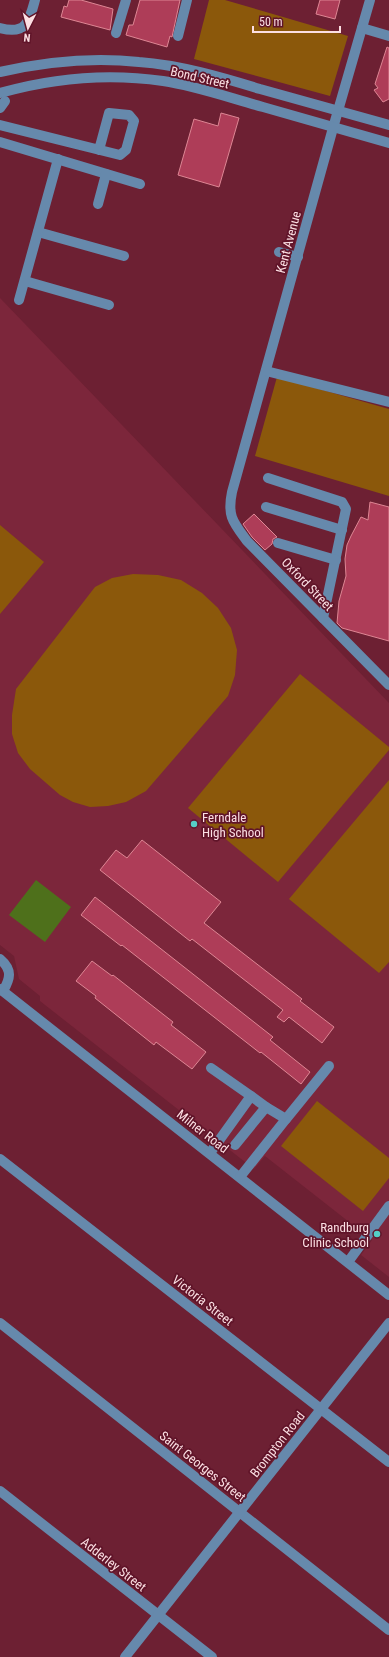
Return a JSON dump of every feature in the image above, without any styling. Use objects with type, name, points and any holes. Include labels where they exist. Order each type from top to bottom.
[{"type":"street","points":[[0,28],[13,31],[21,29],[29,20],[35,0]]},
{"type":"street","points":[[116,33],[126,0]]},
{"type":"street","points":[[178,36],[187,0]]},
{"type":"street","name":"Kent Avenue","points":[[232,492],[370,0]]},
{"type":"street","points":[[362,28],[389,36]]},
{"type":"street","name":"Bond Street","points":[[0,72],[18,68],[71,62],[102,60],[139,62],[182,68],[226,79],[389,125]]},
{"type":"street","name":"Bond Street","points":[[2,101],[42,83],[108,77],[157,81],[229,97],[389,143]]},
{"type":"street","points":[[0,124],[99,150],[120,155],[126,150],[134,121],[129,115],[110,113],[99,150]]},
{"type":"street","points":[[0,142],[140,184]]},
{"type":"street","points":[[19,300],[58,159]]},
{"type":"street","points":[[98,204],[106,174]]},
{"type":"street","points":[[38,232],[124,256]]},
{"type":"street","points":[[279,252],[298,257]]},
{"type":"street","points":[[25,281],[109,305]]},
{"type":"street","points":[[266,370],[389,402]]},
{"type":"street","points":[[268,478],[342,502],[346,509],[323,618]]},
{"type":"street","name":"Oxford Street","points":[[232,492],[230,501],[233,523],[248,541],[389,685]]},
{"type":"street","points":[[266,507],[342,530]]},
{"type":"street","points":[[278,543],[336,560]]},
{"type":"street","points":[[0,959],[4,963],[10,979],[1,990]]},
{"type":"street","name":"Milner Road","points":[[1,990],[389,1295]]},
{"type":"street","points":[[240,1177],[329,1066]]},
{"type":"street","points":[[212,1068],[266,1107],[286,1119]]},
{"type":"street","points":[[210,1153],[251,1096]]},
{"type":"street","points":[[235,1145],[266,1107]]},
{"type":"street","name":"Victoria Street","points":[[0,1159],[389,1462]]},
{"type":"street","points":[[348,1262],[389,1206]]},
{"type":"street","name":"Saint Georges Street","points":[[0,1323],[389,1630]]},
{"type":"street","name":"Brompton Road","points":[[125,1657],[389,1323]]},
{"type":"street","name":"Adderley Street","points":[[0,1491],[212,1657]]},
{"type":"shaded area","points":[[209,0],[225,0],[348,36],[330,96],[194,59]]},
{"type":"shaded area","name":"Ferndale High School","points":[[0,298],[389,703],[389,1277],[361,1255],[372,1240],[265,1156],[254,1169],[40,1001],[40,996],[19,979],[14,956],[0,945]]},
{"type":"shaded area","points":[[277,377],[389,409],[389,496],[255,456]]},
{"type":"shaded area","points":[[0,525],[44,562],[0,614]]},
{"type":"shaded area","points":[[133,574],[158,575],[181,580],[202,593],[218,608],[231,628],[237,650],[235,675],[228,696],[146,791],[126,802],[108,806],[90,807],[73,802],[60,795],[30,769],[18,753],[12,734],[12,715],[16,689],[95,587],[112,578]]},
{"type":"shaded area","points":[[300,674],[389,747],[389,750],[278,882],[188,808]]},
{"type":"shaded area","points":[[389,780],[389,962],[379,973],[289,899]]},
{"type":"shaded area","points":[[36,880],[71,907],[45,942],[9,915]]},
{"type":"shaded area","points":[[317,1101],[389,1158],[389,1178],[363,1211],[281,1146]]},
{"type":"building","points":[[69,0],[81,0],[113,9],[110,30],[61,17],[64,6],[67,7]]},
{"type":"building","points":[[140,0],[180,0],[172,37],[170,36],[167,47],[126,35],[129,25],[133,25]]},
{"type":"building","points":[[320,0],[340,0],[335,19],[316,14]]},
{"type":"building","points":[[387,47],[389,48],[389,99],[383,102],[374,90],[378,88],[375,84]]},
{"type":"building","points":[[221,113],[239,118],[219,187],[178,175],[194,119],[218,126]]},
{"type":"building","points":[[370,502],[389,507],[389,641],[342,628],[337,623],[339,601],[346,576],[345,559],[347,545],[361,517],[368,520]]},
{"type":"building","points":[[254,514],[277,537],[273,539],[272,544],[265,550],[252,537],[243,524]]},
{"type":"building","points":[[142,840],[221,902],[204,923],[302,999],[300,1001],[334,1027],[322,1043],[289,1017],[284,1022],[277,1017],[283,1010],[192,939],[190,941],[100,870],[116,850],[127,858]]},
{"type":"building","points":[[95,897],[273,1037],[270,1040],[310,1072],[301,1084],[81,915]]},
{"type":"building","points":[[92,961],[112,976],[113,975],[173,1022],[171,1025],[206,1052],[192,1069],[156,1042],[154,1045],[76,981]]},
{"type":"place","name":"Ferndale High School","points":[[194,824]]},
{"type":"place","name":"Randburg Clinic School","points":[[377,1234]]}]
